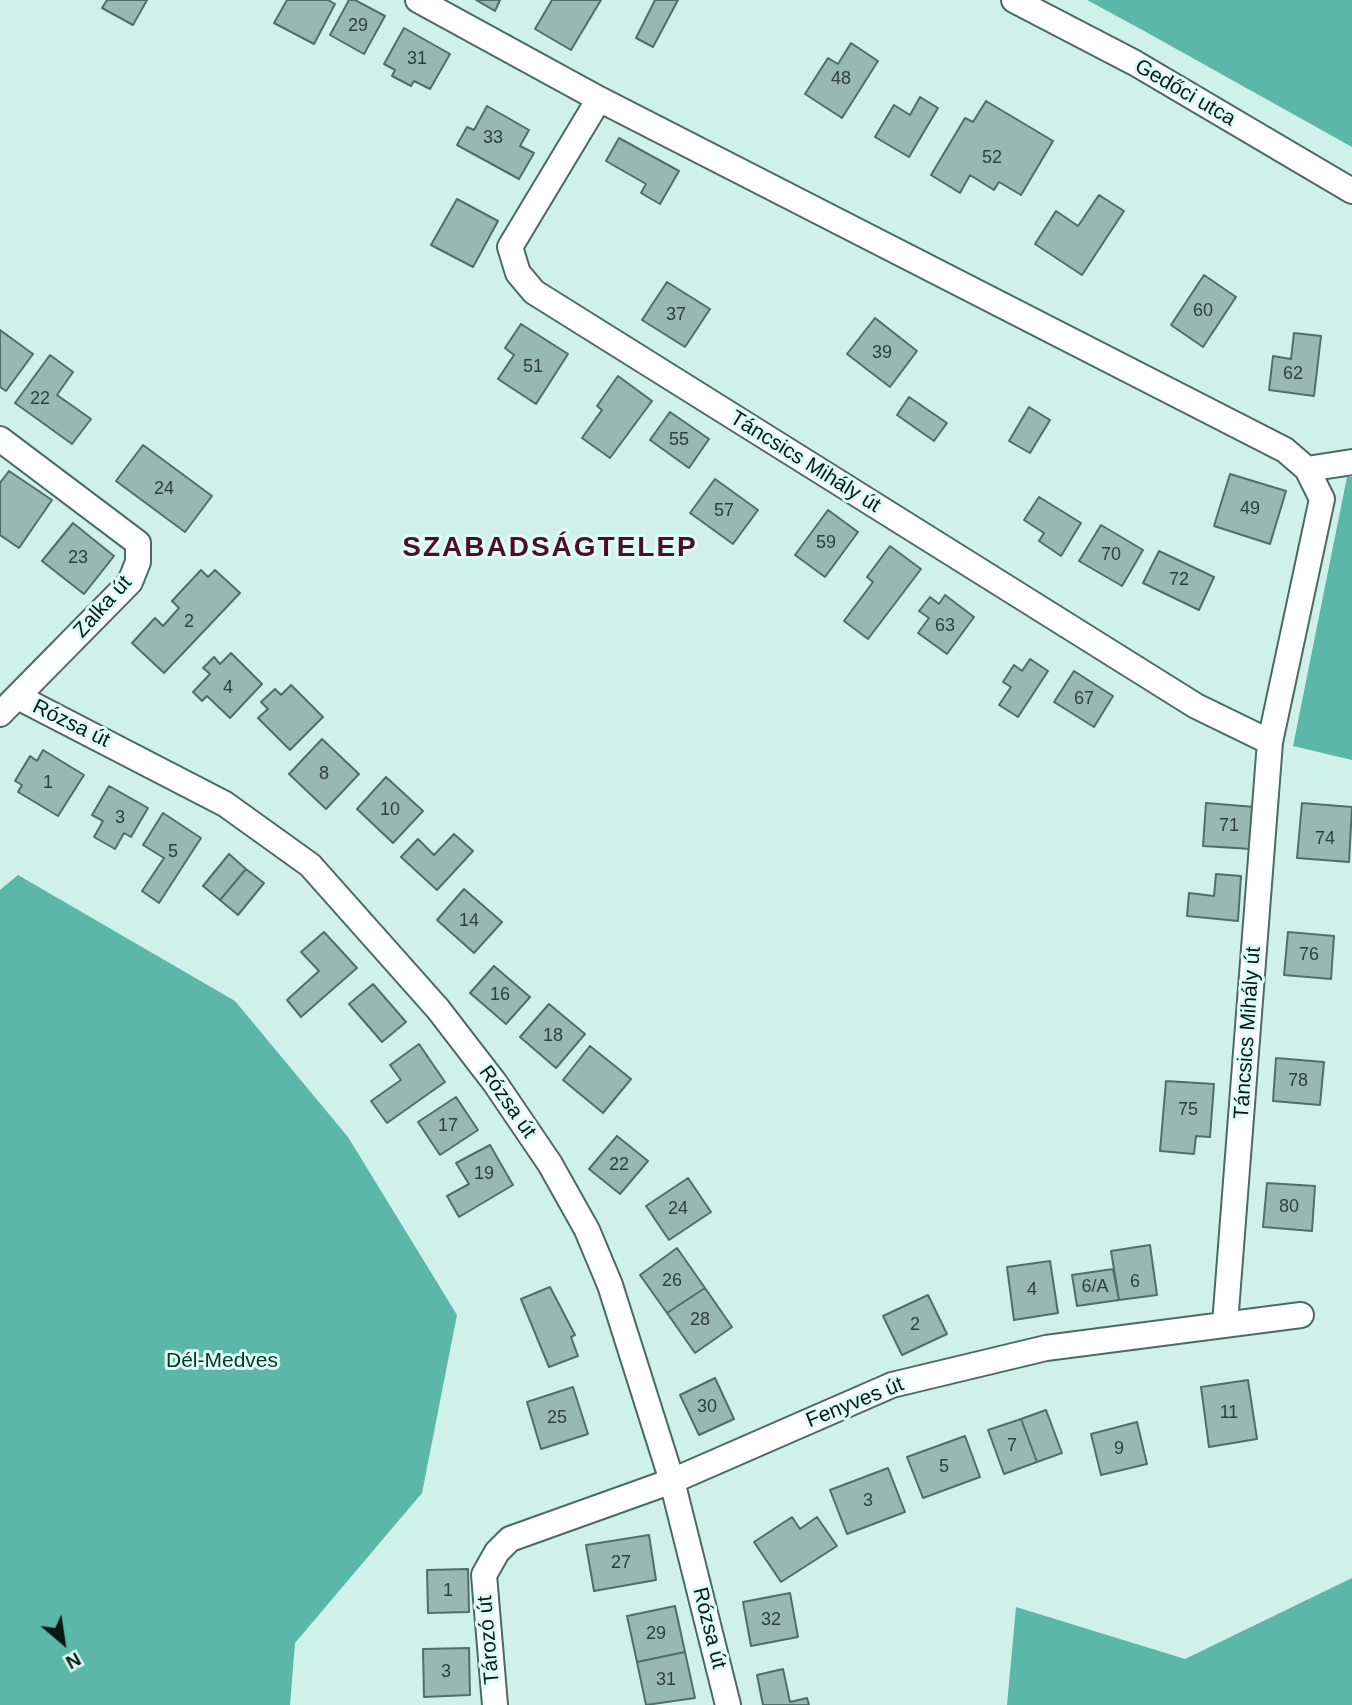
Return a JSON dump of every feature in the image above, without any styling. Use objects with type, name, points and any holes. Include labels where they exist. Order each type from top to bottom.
[{"type":"street","name":"Táncsics Mihály út","points":[[418,0],[599,99],[1284,450],[1307,469],[1322,499],[1270,742],[1225,1325]]},
{"type":"street","name":"Gedőci utca","points":[[1014,0],[1135,63],[1352,191]]},
{"type":"street","name":"Táncsics Mihály út","points":[[599,99],[510,247],[517,273],[534,292],[1196,706],[1270,742]]},
{"type":"street","name":"Zalka út","points":[[0,439],[138,543],[138,562],[130,582],[9,706]]},
{"type":"street","points":[[1307,469],[1352,462]]},
{"type":"street","name":"Rózsa út","points":[[9,706],[225,804],[310,865],[438,1009],[495,1083],[543,1154],[587,1230],[610,1285],[672,1480],[728,1705]]},
{"type":"street","name":"Fenyves út","points":[[484,1575],[497,1552],[510,1539],[672,1480],[892,1385],[1046,1348],[1301,1315]]},
{"type":"street","name":"Tározó út","points":[[484,1575],[495,1705]]},
{"type":"shaded area","points":[[1087,0],[1352,0],[1352,147],[1146,32]]},
{"type":"shaded area","points":[[1347,477],[1352,477],[1352,760],[1293,746]]},
{"type":"shaded area","name":"Dél-Medves","points":[[18,875],[235,1001],[348,1137],[457,1315],[422,1493],[295,1643],[290,1705],[0,1705],[0,890]]},
{"type":"shaded area","points":[[1352,1578],[1352,1705],[1007,1705],[1016,1607],[1185,1659]]},
{"type":"building","points":[[107,0],[147,0],[133,25],[102,8]]},
{"type":"building","points":[[287,0],[328,0],[335,4],[314,44],[274,23]]},
{"type":"building","points":[[349,0],[355,0],[385,16],[364,54],[330,35]]},
{"type":"building","points":[[476,0],[500,0],[495,11]]},
{"type":"building","points":[[552,0],[601,0],[571,50],[535,29]]},
{"type":"building","points":[[655,0],[678,0],[653,47],[636,38]]},
{"type":"building","points":[[404,28],[450,54],[430,89],[414,81],[411,86],[392,76],[395,70],[384,64]]},
{"type":"building","points":[[851,43],[878,61],[842,118],[805,94],[828,58],[838,64]]},
{"type":"building","points":[[920,97],[938,108],[909,157],[875,137],[894,105],[910,115]]},
{"type":"building","points":[[986,101],[1053,141],[1021,195],[999,182],[994,190],[970,175],[960,193],[931,175],[965,118],[973,122]]},
{"type":"building","points":[[487,106],[529,130],[520,146],[534,153],[519,179],[457,145],[467,127],[474,130]]},
{"type":"building","points":[[619,138],[679,171],[660,204],[641,193],[646,184],[606,161]]},
{"type":"building","points":[[1099,195],[1124,211],[1082,275],[1035,244],[1056,211],[1078,226]]},
{"type":"building","points":[[457,199],[498,221],[473,267],[431,245]]},
{"type":"building","points":[[1204,275],[1236,297],[1203,347],[1171,325]]},
{"type":"building","points":[[667,282],[710,309],[685,347],[642,320]]},
{"type":"building","points":[[875,318],[917,351],[890,387],[847,354]]},
{"type":"building","points":[[521,324],[568,354],[536,404],[498,379],[514,355],[505,348]]},
{"type":"building","points":[[0,330],[33,354],[6,391],[0,387]]},
{"type":"building","points":[[1294,333],[1321,336],[1314,396],[1269,390],[1273,356],[1291,359]]},
{"type":"building","points":[[50,355],[73,372],[57,395],[91,419],[72,444],[15,403]]},
{"type":"building","points":[[618,376],[652,401],[610,458],[582,438],[602,410],[597,406]]},
{"type":"building","points":[[909,397],[947,423],[934,441],[897,415]]},
{"type":"building","points":[[1029,407],[1050,420],[1030,453],[1009,441]]},
{"type":"building","points":[[670,412],[709,439],[689,468],[650,440]]},
{"type":"building","points":[[143,445],[212,496],[185,532],[116,481]]},
{"type":"building","points":[[9,471],[52,500],[19,548],[0,535],[0,483]]},
{"type":"building","points":[[1230,474],[1286,491],[1270,544],[1214,526]]},
{"type":"building","points":[[715,479],[758,510],[733,544],[690,513]]},
{"type":"building","points":[[1039,497],[1081,523],[1061,556],[1039,541],[1044,533],[1024,520]]},
{"type":"building","points":[[828,510],[858,532],[825,577],[795,555]]},
{"type":"building","points":[[73,523],[114,556],[84,594],[42,561]]},
{"type":"building","points":[[1101,525],[1143,550],[1122,586],[1079,561]]},
{"type":"building","points":[[890,546],[921,569],[868,639],[844,621],[873,582],[867,577]]},
{"type":"building","points":[[1159,551],[1214,577],[1199,610],[1143,583]]},
{"type":"building","points":[[201,570],[208,577],[215,570],[240,593],[164,673],[132,643],[155,618],[163,626],[179,608],[172,601]]},
{"type":"building","points":[[945,595],[974,617],[947,654],[918,633],[929,618],[919,611],[930,597],[939,604]]},
{"type":"building","points":[[231,653],[262,684],[230,718],[207,696],[202,701],[193,692],[210,674],[203,668],[214,657],[220,664]]},
{"type":"building","points":[[1030,659],[1048,671],[1018,717],[999,705],[1011,687],[1003,682],[1014,665],[1022,671]]},
{"type":"building","points":[[1074,671],[1113,696],[1094,727],[1054,702]]},
{"type":"building","points":[[291,685],[323,717],[290,750],[258,718],[268,709],[261,702],[275,689],[281,695]]},
{"type":"building","points":[[322,739],[359,774],[326,809],[289,774]]},
{"type":"building","points":[[43,750],[84,775],[58,816],[18,792],[22,785],[15,781],[30,756],[37,761]]},
{"type":"building","points":[[386,777],[423,811],[393,843],[357,809]]},
{"type":"building","points":[[109,786],[148,808],[131,837],[124,833],[115,849],[94,837],[103,821],[92,815]]},
{"type":"building","points":[[1206,803],[1255,807],[1251,849],[1203,846]]},
{"type":"building","points":[[1302,803],[1352,807],[1349,862],[1297,858]]},
{"type":"building","points":[[163,813],[201,838],[159,903],[142,891],[164,858],[143,845]]},
{"type":"building","points":[[454,834],[473,851],[437,890],[401,857],[418,839],[434,855]]},
{"type":"building","points":[[229,854],[246,869],[220,900],[203,886]]},
{"type":"building","points":[[246,869],[264,883],[238,915],[220,900]]},
{"type":"building","points":[[1216,874],[1241,876],[1238,921],[1187,916],[1189,893],[1214,896]]},
{"type":"building","points":[[464,889],[502,922],[474,953],[437,920]]},
{"type":"building","points":[[324,932],[357,968],[301,1017],[287,1000],[319,971],[301,952]]},
{"type":"building","points":[[1288,932],[1334,936],[1331,979],[1284,975]]},
{"type":"building","points":[[494,966],[530,997],[506,1024],[470,993]]},
{"type":"building","points":[[373,984],[406,1022],[382,1042],[349,1004]]},
{"type":"building","points":[[549,1004],[585,1034],[556,1068],[520,1037]]},
{"type":"building","points":[[419,1044],[445,1082],[387,1123],[371,1101],[401,1080],[390,1065]]},
{"type":"building","points":[[590,1046],[631,1079],[603,1113],[563,1080]]},
{"type":"building","points":[[1276,1058],[1324,1062],[1320,1105],[1273,1101]]},
{"type":"building","points":[[1166,1081],[1214,1084],[1210,1137],[1196,1136],[1194,1154],[1160,1151]]},
{"type":"building","points":[[456,1097],[478,1130],[440,1155],[418,1122]]},
{"type":"building","points":[[617,1136],[648,1161],[620,1194],[589,1169]]},
{"type":"building","points":[[490,1145],[513,1185],[459,1217],[447,1196],[469,1184],[456,1163]]},
{"type":"building","points":[[688,1178],[711,1212],[669,1240],[646,1206]]},
{"type":"building","points":[[1267,1183],[1315,1186],[1312,1231],[1263,1227]]},
{"type":"building","points":[[1150,1245],[1157,1295],[1119,1300],[1111,1251]]},
{"type":"building","points":[[677,1248],[705,1288],[667,1313],[640,1275]]},
{"type":"building","points":[[1050,1261],[1058,1313],[1014,1320],[1007,1267]]},
{"type":"building","points":[[1113,1269],[1119,1300],[1077,1306],[1072,1275]]},
{"type":"building","points":[[550,1287],[575,1335],[571,1337],[578,1356],[549,1367],[521,1299]]},
{"type":"building","points":[[705,1288],[732,1327],[695,1353],[667,1313]]},
{"type":"building","points":[[928,1295],[947,1334],[902,1355],[883,1316]]},
{"type":"building","points":[[715,1378],[734,1419],[699,1435],[680,1395]]},
{"type":"building","points":[[1248,1380],[1257,1439],[1209,1447],[1201,1387]]},
{"type":"building","points":[[573,1387],[588,1434],[541,1449],[527,1402]]},
{"type":"building","points":[[1046,1410],[1062,1453],[1037,1462],[1021,1419]]},
{"type":"building","points":[[1021,1419],[1037,1462],[1004,1474],[988,1430]]},
{"type":"building","points":[[1137,1422],[1147,1464],[1101,1475],[1091,1434]]},
{"type":"building","points":[[965,1436],[980,1477],[923,1498],[907,1457]]},
{"type":"building","points":[[888,1468],[905,1512],[847,1534],[830,1490]]},
{"type":"building","points":[[792,1517],[800,1529],[817,1517],[837,1546],[781,1582],[754,1542]]},
{"type":"building","points":[[649,1535],[656,1580],[594,1591],[586,1545]]},
{"type":"building","points":[[468,1569],[469,1612],[428,1613],[427,1570]]},
{"type":"building","points":[[790,1593],[798,1637],[751,1646],[743,1602]]},
{"type":"building","points":[[675,1606],[685,1652],[637,1662],[627,1616]]},
{"type":"building","points":[[469,1648],[470,1695],[424,1697],[423,1649]]},
{"type":"building","points":[[685,1652],[695,1698],[646,1705],[637,1662]]},
{"type":"building","points":[[783,1669],[790,1702],[807,1698],[809,1705],[763,1705],[757,1675]]},
{"type":"district","name":"SZABADSÁGTELEP","points":[[550,548]]}]
